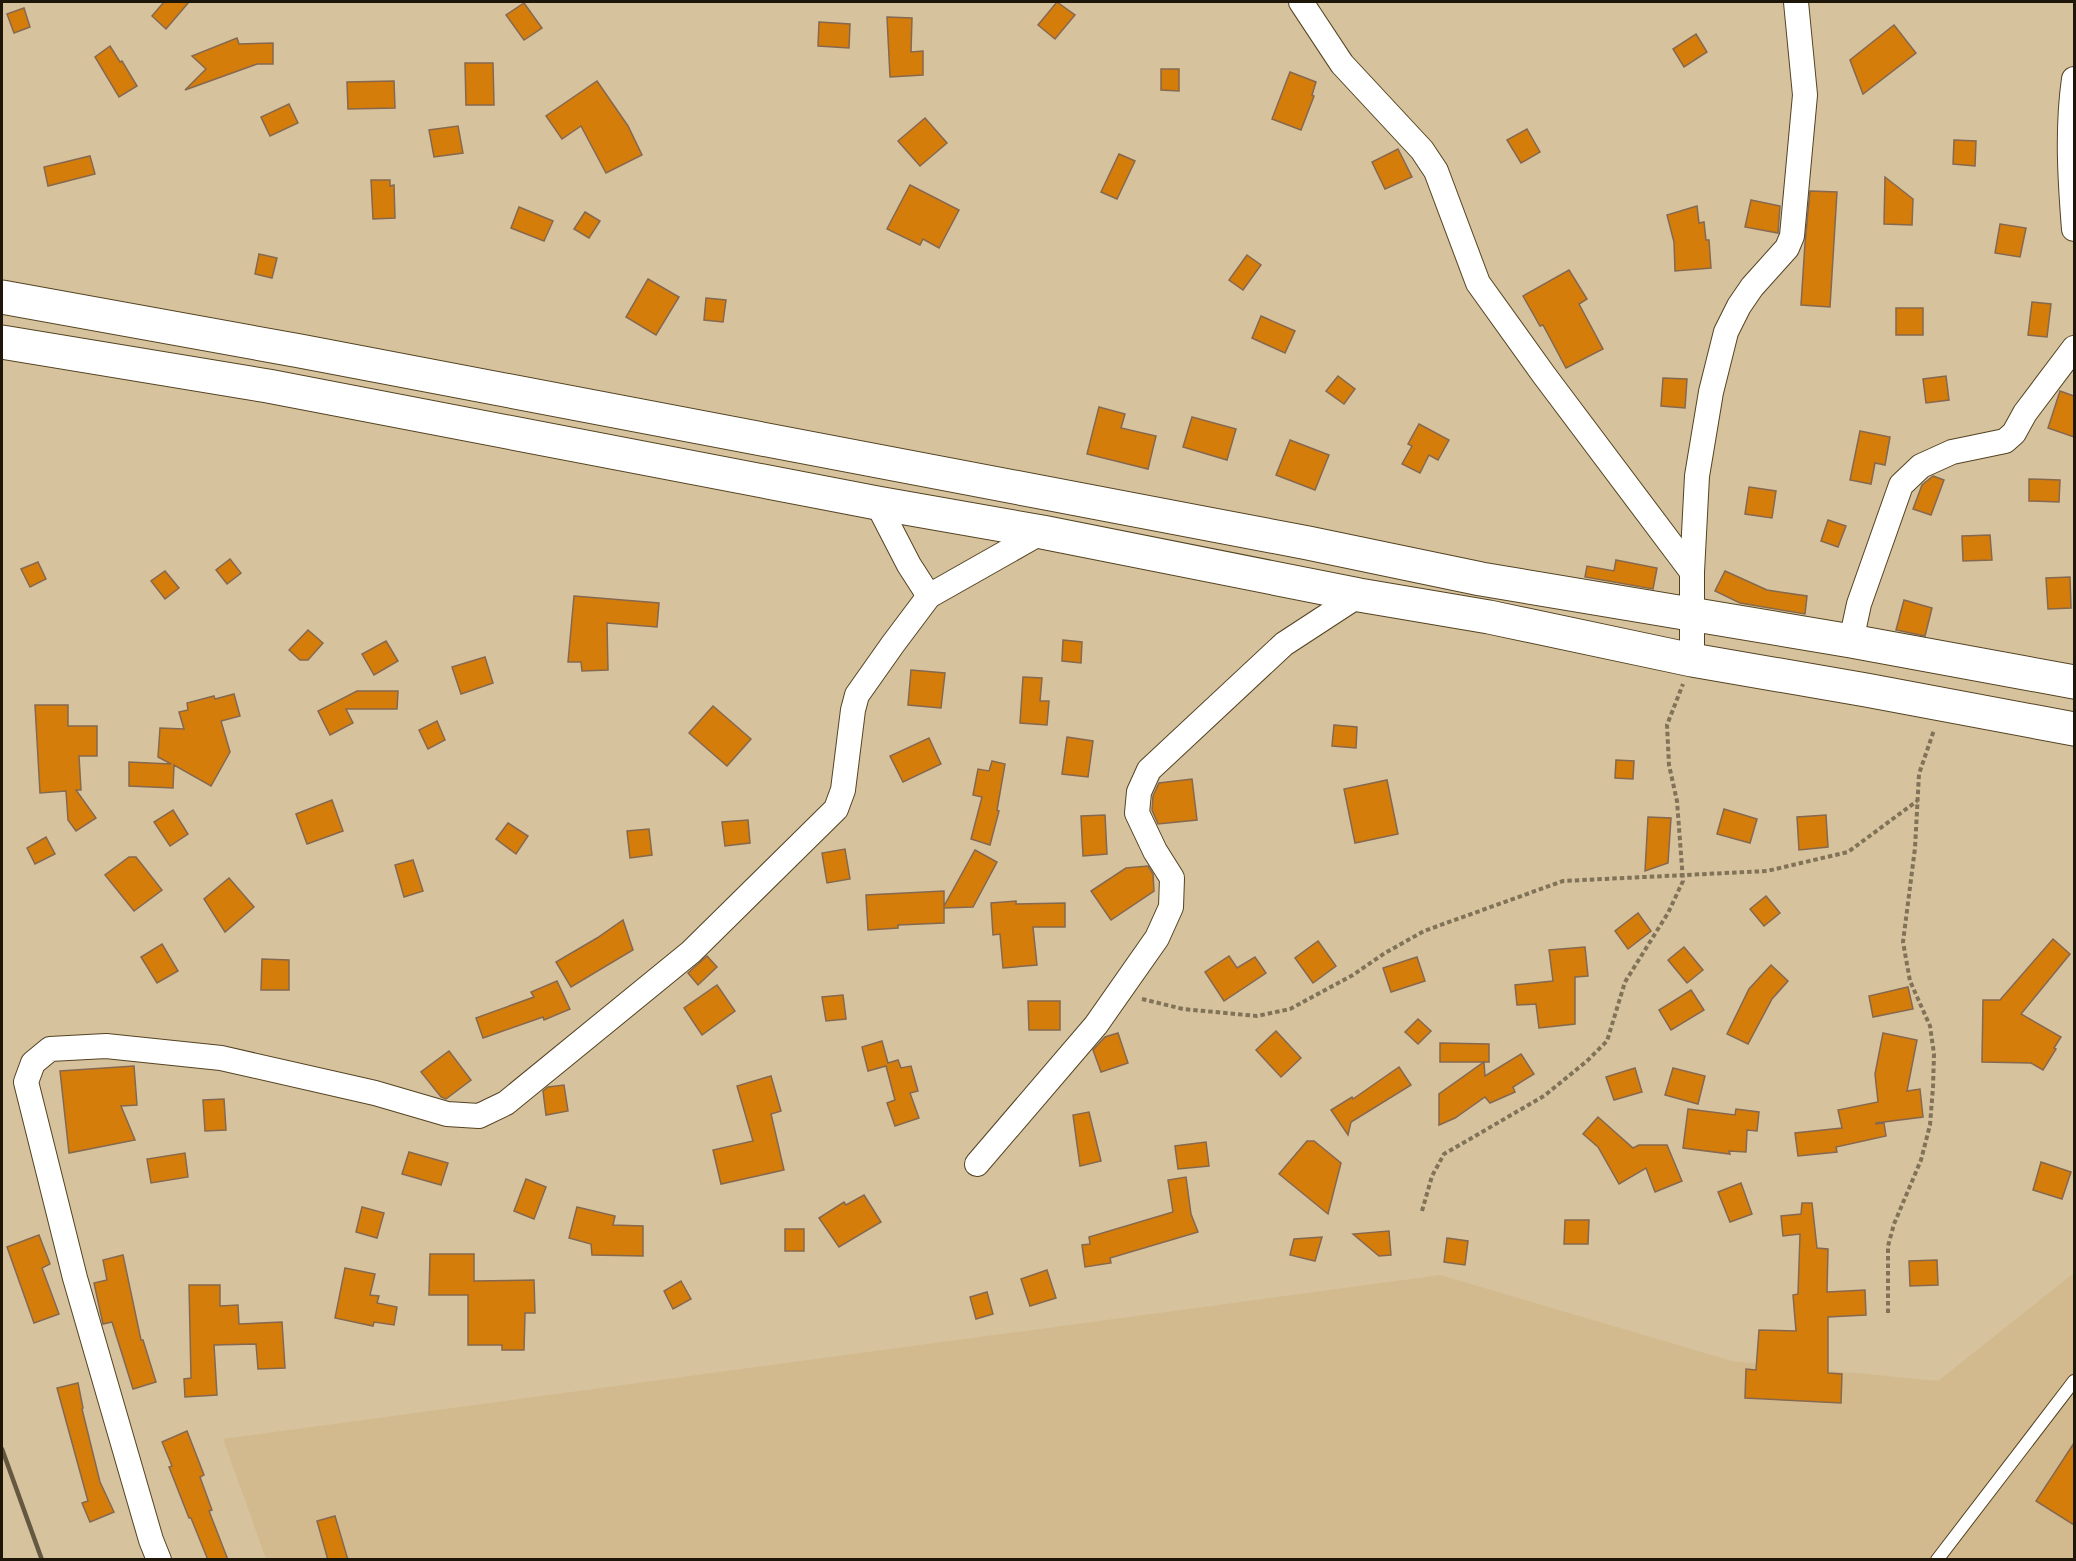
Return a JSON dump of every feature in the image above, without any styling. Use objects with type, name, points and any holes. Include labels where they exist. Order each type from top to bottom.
[{"type":"highway","points":[[2,297],[300,351],[1308,543],[1481,579],[2074,681]]},
{"type":"highway","points":[[2,342],[268,386],[877,503],[1042,532],[1359,595],[1489,617],[1692,660],[2074,729]]},
{"type":"street","points":[[1301,2],[1342,64],[1422,150],[1436,171],[1478,283],[1692,572]]},
{"type":"street","points":[[1692,660],[1692,572],[1697,476],[1712,392],[1726,332],[1752,287],[1787,248],[1792,236],[1805,96],[1796,2]]},
{"type":"street","points":[[2074,79],[2070,109],[2071,198],[2074,229]]},
{"type":"street","points":[[1851,641],[1859,604],[1902,485],[1921,466],[1952,452],[2005,441],[2014,434],[2025,413],[2074,348]]},
{"type":"street","points":[[877,503],[928,596]]},
{"type":"street","points":[[159,1560],[75,1278],[26,1082],[33,1063],[50,1049],[106,1046],[221,1058],[375,1093],[447,1114],[479,1116],[506,1103],[691,952],[836,809],[843,790],[856,695],[928,596],[1042,532]]},
{"type":"street","points":[[978,1164],[1096,1025],[1157,938],[1171,907],[1172,878],[1155,851],[1137,813],[1139,792],[1149,770],[1284,644],[1359,595]]},
{"type":"lane","points":[[1937,1560],[2074,1381]]},
{"type":"path","points":[[1422,1211],[1432,1176],[1444,1154],[1544,1096],[1587,1062],[1607,1041],[1625,982],[1668,913],[1683,881],[1677,801],[1669,765],[1667,725],[1692,660]]},
{"type":"path","points":[[1888,1313],[1888,1246],[1894,1224],[1921,1160],[1930,1125],[1934,1054],[1930,1026],[1911,981],[1903,942],[1915,848],[1919,774],[1942,705]]},
{"type":"path","points":[[1118,994],[1183,1009],[1257,1016],[1290,1009],[1353,975],[1385,953],[1424,932],[1563,880],[1767,871],[1848,852],[1917,801]]},
{"type":"shaded area","points":[[2074,1273],[2074,1559],[266,1559],[223,1439],[1440,1275],[1732,1361],[1938,1381]]},
{"type":"building","points":[[164,2],[189,2],[166,29],[152,16]]},
{"type":"building","points":[[1057,2],[1075,15],[1055,39],[1038,25]]},
{"type":"building","points":[[524,3],[542,28],[524,40],[506,15]]},
{"type":"building","points":[[24,8],[30,27],[14,33],[7,14]]},
{"type":"building","points":[[887,17],[912,18],[911,52],[923,51],[923,75],[890,77]]},
{"type":"building","points":[[819,22],[850,24],[849,48],[818,46]]},
{"type":"building","points":[[1894,25],[1916,53],[1863,94],[1850,60]]},
{"type":"building","points":[[1696,34],[1707,52],[1684,67],[1673,49]]},
{"type":"building","points":[[237,38],[239,44],[273,43],[273,64],[257,64],[185,90],[206,69],[192,56]]},
{"type":"building","points":[[110,46],[137,86],[119,97],[95,57]]},
{"type":"building","points":[[465,63],[493,63],[494,105],[466,105]]},
{"type":"building","points":[[1161,69],[1179,69],[1179,91],[1161,90]]},
{"type":"building","points":[[1290,72],[1316,82],[1312,95],[1314,96],[1301,130],[1272,119]]},
{"type":"building","points":[[394,81],[395,108],[348,109],[347,82]]},
{"type":"building","points":[[597,81],[628,126],[642,155],[606,173],[581,126],[562,139],[546,116]]},
{"type":"building","points":[[289,104],[298,123],[270,136],[261,117]]},
{"type":"building","points":[[925,118],[947,143],[920,166],[898,141]]},
{"type":"building","points":[[458,126],[463,153],[434,157],[429,130]]},
{"type":"building","points":[[1527,129],[1540,152],[1521,163],[1507,140]]},
{"type":"building","points":[[1954,140],[1976,141],[1975,166],[1953,164]]},
{"type":"building","points":[[1398,149],[1412,177],[1385,189],[1372,162]]},
{"type":"building","points":[[1119,154],[1135,161],[1117,199],[1101,192]]},
{"type":"building","points":[[90,156],[95,174],[48,186],[44,167]]},
{"type":"building","points":[[1885,177],[1913,199],[1912,225],[1884,224]]},
{"type":"building","points":[[371,180],[390,180],[390,186],[394,185],[395,218],[373,219]]},
{"type":"building","points":[[910,185],[959,210],[939,248],[923,239],[920,245],[887,229]]},
{"type":"building","points":[[1810,191],[1837,192],[1830,307],[1801,305]]},
{"type":"building","points":[[1751,200],[1780,206],[1778,233],[1745,227]]},
{"type":"building","points":[[1697,206],[1699,223],[1704,222],[1706,240],[1709,240],[1711,268],[1675,271],[1674,242],[1667,215]]},
{"type":"building","points":[[519,207],[553,221],[544,241],[511,228]]},
{"type":"building","points":[[585,212],[600,221],[589,238],[574,229]]},
{"type":"building","points":[[2000,224],[2026,228],[2020,257],[1995,253]]},
{"type":"building","points":[[259,254],[277,258],[272,278],[255,274]]},
{"type":"building","points":[[1247,255],[1261,265],[1243,290],[1229,280]]},
{"type":"building","points":[[1569,270],[1587,299],[1579,304],[1603,349],[1566,368],[1543,325],[1540,326],[1523,296]]},
{"type":"building","points":[[648,279],[679,297],[656,335],[626,317]]},
{"type":"building","points":[[706,298],[726,300],[723,322],[704,320]]},
{"type":"building","points":[[2032,302],[2051,304],[2047,337],[2028,335]]},
{"type":"building","points":[[1896,308],[1923,308],[1923,335],[1896,335]]},
{"type":"building","points":[[1261,316],[1295,331],[1285,353],[1252,338]]},
{"type":"building","points":[[1338,376],[1355,389],[1344,404],[1326,391]]},
{"type":"building","points":[[1946,376],[1949,400],[1926,403],[1923,379]]},
{"type":"building","points":[[1663,378],[1687,379],[1685,408],[1661,406]]},
{"type":"building","points":[[2060,391],[2074,396],[2074,437],[2048,428]]},
{"type":"building","points":[[1099,407],[1125,414],[1121,428],[1156,436],[1148,469],[1087,454]]},
{"type":"building","points":[[1192,417],[1236,429],[1227,460],[1183,447]]},
{"type":"building","points":[[1419,424],[1449,440],[1438,460],[1429,455],[1420,473],[1402,464],[1412,446],[1408,444]]},
{"type":"building","points":[[1860,431],[1890,437],[1885,465],[1875,463],[1871,484],[1850,480]]},
{"type":"building","points":[[1290,440],[1329,455],[1315,490],[1276,475]]},
{"type":"building","points":[[1933,476],[1944,480],[1931,515],[1913,509],[1922,485]]},
{"type":"building","points":[[2029,479],[2060,480],[2059,502],[2029,501]]},
{"type":"building","points":[[1749,487],[1776,491],[1772,518],[1745,514]]},
{"type":"building","points":[[1828,520],[1846,526],[1838,547],[1821,541]]},
{"type":"building","points":[[1990,535],[1992,560],[1963,561],[1962,536]]},
{"type":"building","points":[[230,559],[241,573],[227,584],[216,570]]},
{"type":"building","points":[[1616,560],[1657,568],[1653,589],[1585,577],[1587,566],[1614,571]]},
{"type":"building","points":[[38,562],[46,579],[30,587],[21,569]]},
{"type":"building","points":[[165,571],[179,588],[165,599],[151,581]]},
{"type":"building","points":[[1725,571],[1767,590],[1807,596],[1805,614],[1740,603],[1715,591]]},
{"type":"building","points":[[2070,577],[2071,608],[2048,609],[2046,578]]},
{"type":"building","points":[[574,596],[659,603],[657,627],[607,623],[608,670],[582,671],[581,662],[568,662]]},
{"type":"building","points":[[1904,600],[1932,608],[1925,636],[1896,630]]},
{"type":"building","points":[[308,630],[323,643],[308,660],[300,660],[289,650]]},
{"type":"building","points":[[1063,640],[1082,642],[1081,663],[1062,661]]},
{"type":"building","points":[[386,641],[398,661],[374,675],[362,654]]},
{"type":"building","points":[[485,657],[493,683],[461,694],[452,667]]},
{"type":"building","points":[[911,670],[945,673],[941,708],[908,705]]},
{"type":"building","points":[[1023,677],[1042,678],[1040,701],[1049,701],[1047,725],[1020,723]]},
{"type":"building","points":[[357,691],[398,691],[397,709],[346,709],[353,723],[330,735],[318,711]]},
{"type":"building","points":[[234,694],[240,716],[221,721],[230,752],[211,786],[174,765],[173,788],[129,786],[129,762],[171,764],[158,757],[160,728],[184,729],[179,712],[188,710],[187,703]]},
{"type":"building","points":[[35,705],[68,705],[68,726],[97,726],[97,756],[79,756],[81,790],[76,790],[96,818],[76,831],[68,820],[66,791],[40,793]]},
{"type":"building","points":[[713,706],[751,739],[727,766],[689,733]]},
{"type":"building","points":[[437,721],[445,740],[428,749],[419,730]]},
{"type":"building","points":[[1334,725],[1357,727],[1356,748],[1332,746]]},
{"type":"building","points":[[1067,737],[1093,741],[1088,777],[1062,774]]},
{"type":"building","points":[[929,738],[941,764],[903,782],[890,756]]},
{"type":"building","points":[[1616,760],[1634,761],[1633,779],[1615,778]]},
{"type":"building","points":[[992,761],[1005,764],[997,810],[999,811],[990,845],[971,839],[982,797],[973,795],[978,769],[989,771]]},
{"type":"building","points":[[1192,779],[1197,820],[1158,824],[1152,810],[1153,796],[1159,783]]},
{"type":"building","points":[[1387,780],[1398,834],[1355,843],[1344,789]]},
{"type":"building","points":[[332,800],[343,831],[307,844],[296,814]]},
{"type":"building","points":[[1724,809],[1757,819],[1750,843],[1717,834]]},
{"type":"building","points":[[173,810],[188,834],[170,846],[154,822]]},
{"type":"building","points":[[1105,815],[1107,854],[1083,856],[1081,816]]},
{"type":"building","points":[[1826,815],[1828,847],[1799,850],[1797,817]]},
{"type":"building","points":[[1648,817],[1671,818],[1668,863],[1645,871]]},
{"type":"building","points":[[748,820],[750,843],[725,846],[722,822]]},
{"type":"building","points":[[508,823],[528,836],[516,854],[496,839]]},
{"type":"building","points":[[649,829],[652,855],[630,858],[627,831]]},
{"type":"building","points":[[46,837],[55,854],[35,864],[27,848]]},
{"type":"building","points":[[845,849],[850,879],[827,883],[822,853]]},
{"type":"building","points":[[975,850],[997,862],[973,907],[944,908],[944,923],[898,925],[898,928],[868,930],[866,895],[944,891],[944,906]]},
{"type":"building","points":[[129,857],[136,857],[162,890],[134,911],[105,875]]},
{"type":"building","points":[[413,860],[423,891],[404,897],[395,865]]},
{"type":"building","points":[[1148,866],[1153,874],[1154,891],[1111,920],[1091,891],[1126,868]]},
{"type":"building","points":[[229,878],[254,907],[225,932],[204,899]]},
{"type":"building","points":[[1766,896],[1780,913],[1764,926],[1750,909]]},
{"type":"building","points":[[1016,901],[1016,904],[1065,903],[1065,927],[1033,927],[1037,965],[1003,968],[1000,934],[993,935],[991,903]]},
{"type":"building","points":[[1638,913],[1651,931],[1628,949],[1615,931]]},
{"type":"building","points":[[623,920],[633,950],[571,987],[556,962]]},
{"type":"building","points":[[2053,939],[2070,954],[2021,1014],[2061,1037],[2054,1048],[2056,1049],[2043,1070],[2031,1063],[1982,1062],[1983,1000],[2000,1000]]},
{"type":"building","points":[[1318,941],[1336,966],[1313,983],[1295,958]]},
{"type":"building","points":[[162,944],[178,971],[157,983],[141,957]]},
{"type":"building","points":[[1585,947],[1588,976],[1575,977],[1575,1024],[1539,1028],[1536,1004],[1517,1005],[1515,985],[1553,981],[1549,950]]},
{"type":"building","points":[[1684,947],[1703,970],[1687,983],[1668,960]]},
{"type":"building","points":[[707,956],[717,967],[698,985],[688,973]]},
{"type":"building","points":[[1229,956],[1237,968],[1255,957],[1266,973],[1224,1001],[1205,972]]},
{"type":"building","points":[[1417,957],[1425,981],[1391,992],[1383,968]]},
{"type":"building","points":[[262,959],[289,960],[289,990],[261,990]]},
{"type":"building","points":[[1771,965],[1788,981],[1772,999],[1748,1044],[1727,1034],[1749,989]]},
{"type":"building","points":[[557,981],[570,1009],[544,1020],[543,1017],[483,1038],[476,1018],[534,997],[531,992]]},
{"type":"building","points":[[717,985],[735,1011],[702,1035],[684,1008]]},
{"type":"building","points":[[1908,987],[1913,1009],[1873,1017],[1869,996]]},
{"type":"building","points":[[1691,990],[1704,1010],[1671,1030],[1659,1010]]},
{"type":"building","points":[[843,995],[846,1019],[826,1021],[822,997]]},
{"type":"building","points":[[1028,1001],[1060,1001],[1060,1030],[1029,1030]]},
{"type":"building","points":[[1418,1019],[1431,1031],[1418,1044],[1405,1032]]},
{"type":"building","points":[[1276,1031],[1301,1058],[1281,1077],[1256,1050]]},
{"type":"building","points":[[1118,1033],[1128,1063],[1101,1072],[1093,1050],[1105,1037]]},
{"type":"building","points":[[1883,1033],[1917,1040],[1907,1091],[1920,1089],[1923,1117],[1876,1123],[1884,1123],[1886,1136],[1836,1147],[1837,1152],[1798,1156],[1795,1133],[1842,1128],[1838,1110],[1878,1102],[1875,1074]]},
{"type":"building","points":[[882,1041],[888,1063],[898,1060],[901,1068],[911,1066],[918,1091],[910,1093],[919,1118],[895,1126],[887,1103],[895,1100],[886,1066],[868,1071],[862,1047]]},
{"type":"building","points":[[1440,1043],[1489,1044],[1489,1062],[1440,1062]]},
{"type":"building","points":[[449,1051],[471,1080],[446,1099],[441,1097],[421,1072]]},
{"type":"building","points":[[1521,1054],[1534,1074],[1513,1087],[1515,1092],[1490,1103],[1485,1097],[1455,1118],[1439,1125],[1439,1094],[1484,1062],[1485,1076]]},
{"type":"building","points":[[134,1066],[137,1105],[121,1106],[135,1140],[69,1153],[60,1071]]},
{"type":"building","points":[[1399,1067],[1411,1085],[1351,1122],[1348,1135],[1331,1110],[1352,1097],[1353,1099]]},
{"type":"building","points":[[1635,1068],[1642,1092],[1614,1100],[1606,1077]]},
{"type":"building","points":[[1673,1068],[1705,1076],[1698,1104],[1665,1095]]},
{"type":"building","points":[[771,1076],[781,1111],[771,1114],[784,1170],[721,1184],[713,1150],[753,1141],[737,1086]]},
{"type":"building","points":[[564,1085],[568,1111],[546,1115],[543,1091],[548,1087]]},
{"type":"building","points":[[224,1099],[226,1130],[205,1131],[203,1100]]},
{"type":"building","points":[[1688,1109],[1735,1115],[1736,1109],[1759,1112],[1757,1131],[1747,1130],[1746,1152],[1729,1151],[1730,1154],[1683,1148]]},
{"type":"building","points":[[1089,1112],[1101,1161],[1080,1166],[1073,1115]]},
{"type":"building","points":[[1598,1117],[1633,1148],[1639,1145],[1667,1145],[1682,1181],[1655,1192],[1646,1168],[1619,1184],[1598,1147],[1583,1134]]},
{"type":"building","points":[[1307,1141],[1314,1141],[1341,1163],[1328,1214],[1279,1174]]},
{"type":"building","points":[[1206,1142],[1209,1166],[1178,1169],[1175,1146]]},
{"type":"building","points":[[409,1152],[448,1163],[441,1185],[402,1174]]},
{"type":"building","points":[[185,1153],[188,1177],[151,1183],[147,1159]]},
{"type":"building","points":[[2041,1162],[2071,1172],[2062,1199],[2033,1190]]},
{"type":"building","points":[[1186,1177],[1191,1214],[1198,1232],[1110,1258],[1111,1263],[1085,1267],[1082,1245],[1090,1244],[1089,1237],[1173,1212],[1168,1180]]},
{"type":"building","points":[[526,1179],[546,1187],[534,1219],[514,1211]]},
{"type":"building","points":[[1741,1183],[1752,1214],[1730,1222],[1718,1192]]},
{"type":"building","points":[[864,1195],[881,1222],[839,1247],[819,1218],[844,1202],[846,1205]]},
{"type":"building","points":[[1802,1203],[1812,1203],[1817,1248],[1828,1249],[1827,1292],[1865,1290],[1866,1315],[1828,1317],[1828,1373],[1842,1374],[1841,1403],[1745,1398],[1746,1369],[1756,1370],[1759,1330],[1796,1331],[1793,1295],[1798,1294],[1800,1234],[1783,1236],[1781,1216],[1801,1214]]},
{"type":"building","points":[[362,1207],[384,1213],[377,1238],[356,1232]]},
{"type":"building","points":[[577,1207],[615,1216],[613,1225],[643,1226],[643,1256],[592,1255],[591,1244],[569,1238]]},
{"type":"building","points":[[1565,1220],[1589,1220],[1588,1244],[1564,1244]]},
{"type":"building","points":[[785,1229],[804,1229],[804,1251],[785,1251]]},
{"type":"building","points":[[1389,1231],[1391,1255],[1379,1256],[1353,1234]]},
{"type":"building","points":[[39,1235],[50,1264],[42,1268],[59,1314],[34,1323],[7,1247]]},
{"type":"building","points":[[1322,1237],[1315,1261],[1290,1255],[1294,1239]]},
{"type":"building","points":[[1447,1238],[1468,1241],[1465,1265],[1444,1262]]},
{"type":"building","points":[[430,1254],[474,1254],[474,1281],[534,1280],[535,1313],[525,1313],[524,1350],[502,1350],[502,1345],[468,1345],[468,1295],[429,1295]]},
{"type":"building","points":[[123,1255],[141,1340],[143,1340],[156,1382],[133,1389],[112,1322],[103,1324],[94,1283],[107,1280],[103,1260]]},
{"type":"building","points":[[1937,1260],[1938,1285],[1910,1286],[1909,1261]]},
{"type":"building","points":[[345,1268],[375,1274],[370,1295],[379,1296],[377,1303],[397,1307],[394,1325],[374,1322],[373,1326],[335,1318]]},
{"type":"building","points":[[1047,1270],[1056,1298],[1030,1306],[1021,1279]]},
{"type":"building","points":[[681,1281],[691,1299],[673,1309],[664,1291]]},
{"type":"building","points":[[189,1285],[220,1285],[220,1306],[238,1305],[239,1324],[282,1322],[285,1368],[258,1369],[256,1344],[214,1345],[217,1395],[185,1397],[184,1379],[191,1378]]},
{"type":"building","points":[[987,1292],[993,1314],[976,1319],[970,1297]]},
{"type":"building","points":[[78,1383],[100,1482],[114,1512],[90,1522],[82,1503],[88,1501],[57,1388]]},
{"type":"building","points":[[187,1431],[204,1475],[200,1477],[212,1510],[209,1511],[228,1560],[208,1560],[169,1467],[172,1466],[162,1442]]},
{"type":"building","points":[[2074,1443],[2074,1525],[2036,1501]]},
{"type":"building","points":[[335,1516],[348,1560],[328,1560],[317,1521]]},
{"type":"railway","points":[[2,1449],[42,1560]]}]
